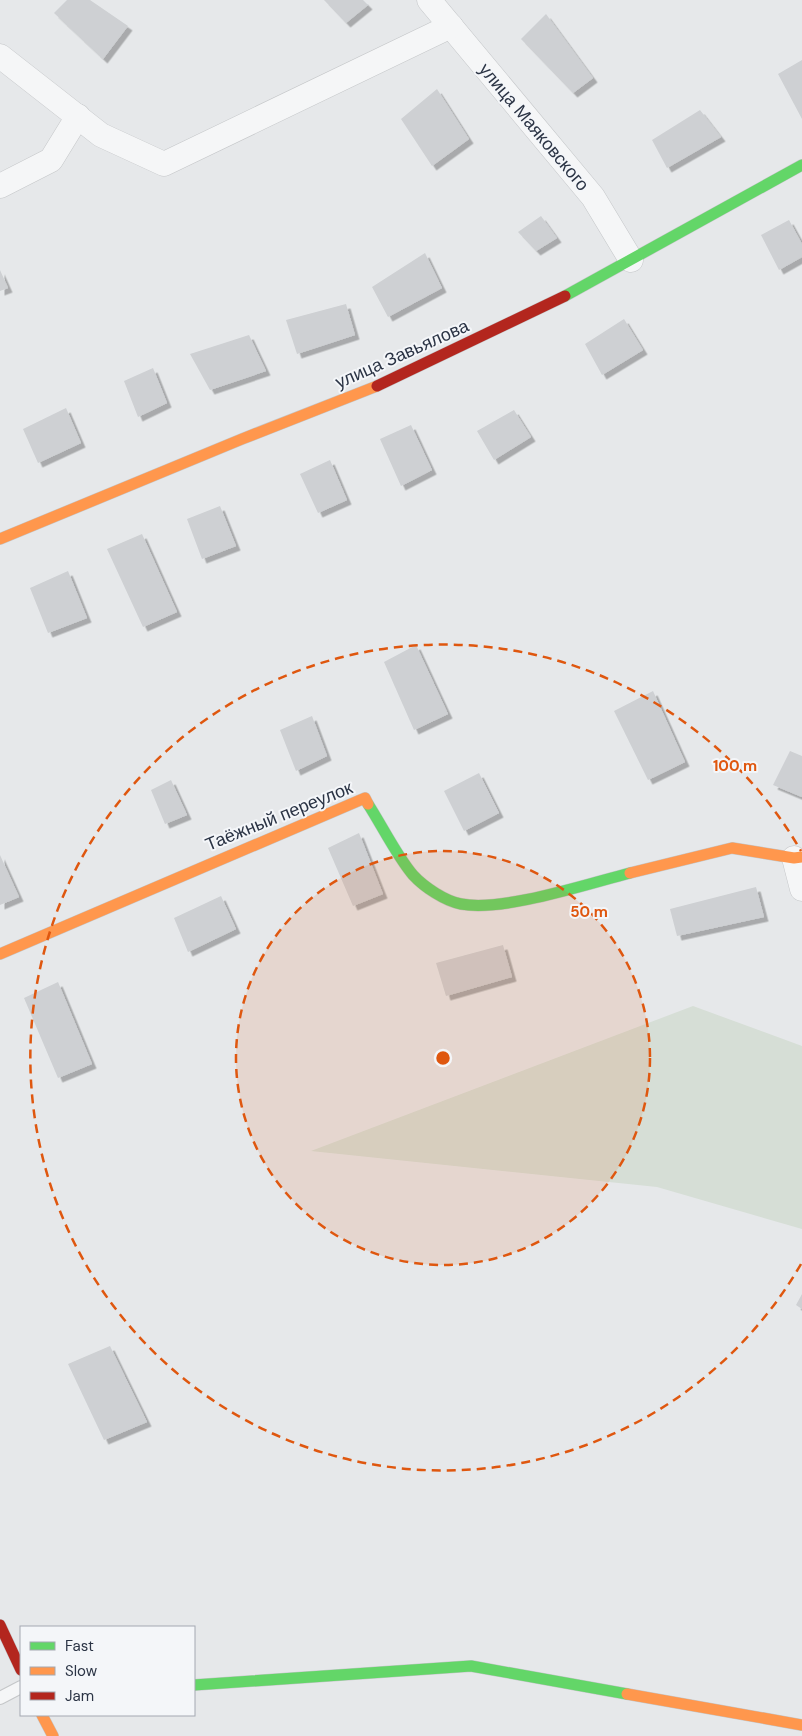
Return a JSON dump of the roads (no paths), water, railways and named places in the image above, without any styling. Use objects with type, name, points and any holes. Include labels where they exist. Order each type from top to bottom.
[{"type":"street","name":"улица Маяковского","points":[[429,0],[593,197],[631,260]]},
{"type":"street","points":[[0,56],[102,135],[164,164],[451,26]]},
{"type":"street","points":[[0,186],[51,160],[78,116]]},
{"type":"street","name":"улица Завьялова","points":[[0,539],[242,439],[369,390],[544,308],[801,170]]},
{"type":"street","name":"Таёжный переулок","points":[[0,954],[365,798],[413,875],[436,894],[461,904],[492,904],[535,897],[732,848],[798,857]]},
{"type":"street","points":[[798,857],[802,890]]},
{"type":"street","points":[[0,1625],[16,1648],[20,1666]]},
{"type":"street","points":[[195,1685],[471,1666],[802,1725]]},
{"type":"street","points":[[42,1716],[52,1736]]},
{"type":"lane","points":[[0,1698],[20,1688]]}]
